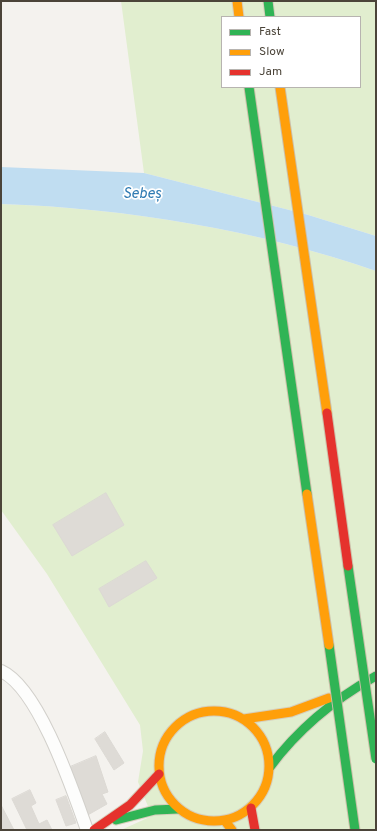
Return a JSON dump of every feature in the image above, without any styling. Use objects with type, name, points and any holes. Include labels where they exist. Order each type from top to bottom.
[{"type":"main road","points":[[237,1],[239,16]]},
{"type":"main road","points":[[268,1],[270,16]]},
{"type":"main road","points":[[249,88],[355,830]]},
{"type":"main road","points":[[280,88],[376,759]]},
{"type":"main road","points":[[244,719],[291,712],[346,692],[376,676]]},
{"type":"main road","points":[[270,767],[293,735],[346,692]]},
{"type":"main road","points":[[209,711],[227,712],[244,719],[258,732],[267,748],[270,767],[268,782],[261,796],[251,808],[239,816],[225,821],[208,822],[192,818],[178,809],[166,793],[159,774],[159,756],[168,736],[177,725],[187,718],[192,715],[209,711]]},
{"type":"main road","points":[[94,830],[105,824],[145,791],[159,774]]},
{"type":"main road","points":[[251,808],[255,830]]},
{"type":"main road","points":[[105,824],[155,810],[178,809]]},
{"type":"main road","points":[[225,821],[232,830]]},
{"type":"street","points":[[1,671],[9,675],[23,690],[54,742],[87,830]]},
{"type":"green space","points":[[121,1],[376,1],[376,236],[305,214],[144,173]]},
{"type":"green space","points":[[1,204],[96,210],[191,224],[285,244],[376,271],[376,830],[121,830],[152,816],[138,782],[143,751],[140,725],[47,574],[1,510]]},
{"type":"water","name":"Sebeș","points":[[1,167],[144,173],[305,214],[376,236],[376,271],[285,244],[191,224],[96,210],[1,204]]},
{"type":"building","points":[[106,493],[124,525],[72,556],[53,525]]},
{"type":"building","points":[[146,561],[157,578],[109,607],[99,589]]},
{"type":"building","points":[[105,732],[124,763],[114,770],[95,739]]},
{"type":"building","points":[[96,756],[108,792],[102,794],[107,804],[86,816],[70,767]]},
{"type":"building","points":[[30,790],[36,803],[31,806],[39,824],[47,820],[52,830],[27,830],[12,799]]},
{"type":"building","points":[[66,796],[76,823],[66,826],[56,800]]},
{"type":"building","points":[[1,805],[14,830],[1,830]]},
{"type":"traffic: fast","points":[[268,1],[270,16]]},
{"type":"traffic: fast","points":[[249,88],[307,494]]},
{"type":"traffic: fast","points":[[348,566],[376,759]]},
{"type":"traffic: fast","points":[[329,645],[355,830]]},
{"type":"traffic: fast","points":[[270,767],[305,727],[331,705],[376,676]]},
{"type":"traffic: fast","points":[[116,820],[155,810],[178,809]]},
{"type":"traffic: slow","points":[[237,1],[239,16]]},
{"type":"traffic: slow","points":[[280,88],[327,413]]},
{"type":"traffic: slow","points":[[307,494],[329,645]]},
{"type":"traffic: slow","points":[[244,719],[291,712],[329,698]]},
{"type":"traffic: slow","points":[[214,711],[235,715],[245,720],[253,727],[260,735],[265,745],[269,766],[265,787],[260,797],[253,805],[245,812],[235,817],[214,821],[193,817],[183,812],[175,805],[168,797],[163,787],[159,766],[163,745],[168,735],[175,727],[183,720],[193,715],[214,711]]},
{"type":"traffic: slow","points":[[225,821],[232,830]]},
{"type":"traffic: jam","points":[[327,413],[348,566]]},
{"type":"traffic: jam","points":[[94,830],[130,805],[159,774]]},
{"type":"traffic: jam","points":[[251,808],[255,830]]}]
